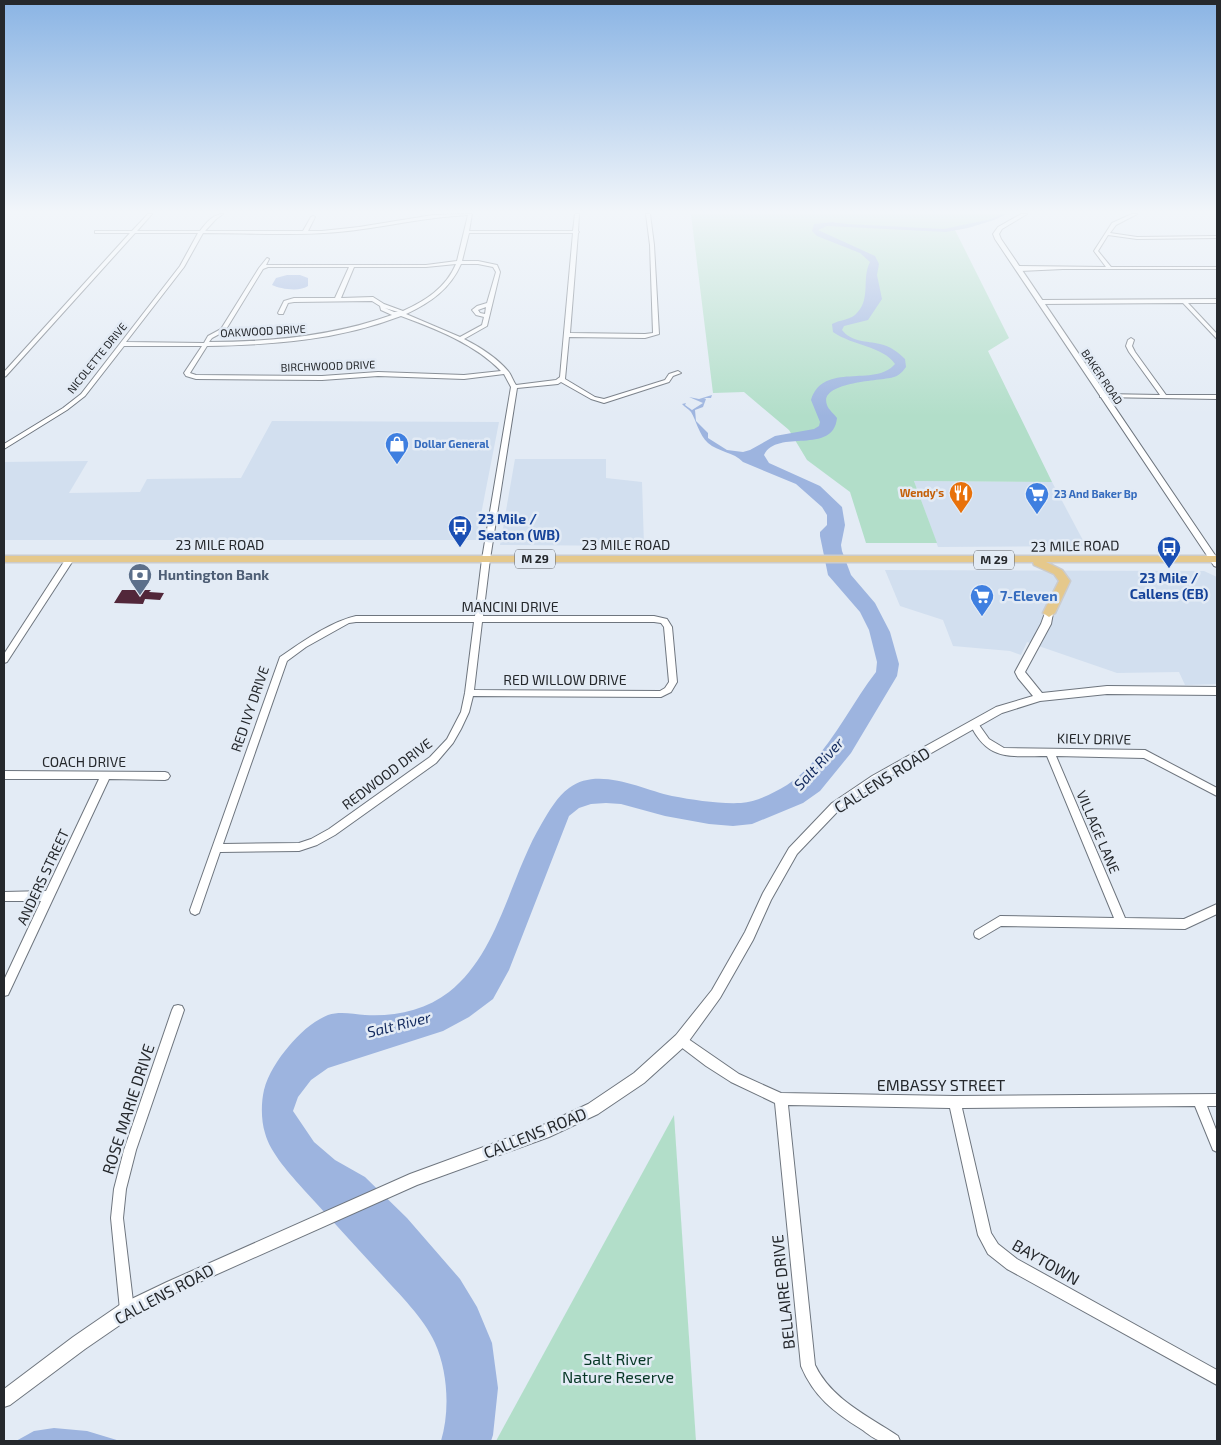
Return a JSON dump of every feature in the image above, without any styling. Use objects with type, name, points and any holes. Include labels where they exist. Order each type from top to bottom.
[{"type":"main road","name":"23 MILE ROAD","points":[[4,559],[1216,561]]},
{"type":"main road","points":[[1031,560],[1055,570],[1065,581],[1049,613]]},
{"type":"street","points":[[4,375],[89,281]]},
{"type":"street","name":"NICOLETTE DRIVE","points":[[4,447],[78,399],[170,281]]},
{"type":"street","points":[[206,344],[210,337],[223,330],[253,281]]},
{"type":"street","points":[[337,300],[345,281]]},
{"type":"street","name":"OAKWOOD DRIVE","points":[[122,344],[263,344],[305,340],[341,333],[402,314],[431,297],[448,281]]},
{"type":"street","points":[[460,340],[483,327],[495,281]]},
{"type":"street","points":[[562,380],[572,281]]},
{"type":"street","points":[[567,335],[645,336],[656,334],[654,281]]},
{"type":"street","name":"BAKER ROAD","points":[[1027,281],[1102,396],[1216,561]]},
{"type":"street","points":[[281,313],[286,302],[291,300],[373,300],[382,305],[400,310],[402,314],[460,340],[491,358],[506,372],[514,387],[562,380],[596,400],[604,401],[667,381],[671,375],[678,373]]},
{"type":"street","points":[[1184,301],[1217,337]]},
{"type":"street","points":[[1040,302],[1217,301]]},
{"type":"street","points":[[487,316],[478,314],[475,310],[490,304]]},
{"type":"street","points":[[1131,340],[1129,346],[1132,352],[1165,397]]},
{"type":"street","name":"BIRCHWOOD DRIVE","points":[[206,344],[187,373],[188,375],[196,377],[322,378],[380,374],[410,377],[470,377],[506,372]]},
{"type":"street","name":"REDWOOD DRIVE","points":[[216,848],[299,847],[314,842],[332,832],[433,760],[450,742],[465,712],[470,693],[486,559],[514,387]]},
{"type":"street","points":[[1102,396],[1217,398]]},
{"type":"street","points":[[4,660],[70,559]]},
{"type":"street","points":[[1040,697],[1021,676],[1020,672],[1046,624],[1049,613]]},
{"type":"street","name":"MANCINI DRIVE","points":[[356,619],[654,619],[664,621],[668,627],[673,682],[668,690],[661,694]]},
{"type":"street","name":"RED IVY DRIVE","points":[[195,910],[283,659],[303,645],[347,621],[356,619]]},
{"type":"street","name":"CALLENS ROAD","points":[[4,1400],[79,1343],[128,1310],[172,1287],[415,1180],[544,1132],[593,1109],[639,1078],[682,1040],[716,994],[749,936],[793,851],[836,806],[854,794],[1012,704],[1040,697],[1107,690],[1217,691]]},
{"type":"street","name":"RED WILLOW DRIVE","points":[[470,693],[661,694]]},
{"type":"street","name":"KIELY DRIVE","points":[[974,724],[981,737],[998,750],[1010,753],[1145,754],[1217,792]]},
{"type":"street","name":"VILLAGE LANE","points":[[1050,752],[1121,922]]},
{"type":"street","name":"COACH DRIVE","points":[[4,776],[165,776]]},
{"type":"street","name":"ANDERS STREET","points":[[4,991],[106,776]]},
{"type":"street","points":[[4,896],[48,896]]},
{"type":"street","points":[[979,934],[1000,921],[1185,924],[1217,909]]},
{"type":"street","name":"ROSE MARIE DRIVE","points":[[128,1310],[117,1218],[120,1189],[130,1150],[178,1010]]},
{"type":"street","name":"EMBASSY STREET","points":[[682,1040],[729,1074],[781,1099],[955,1102],[1217,1100]]},
{"type":"street","name":"BELLAIRE DRIVE","points":[[781,1099],[808,1366],[811,1375],[827,1395],[893,1441]]},
{"type":"street","points":[[1198,1100],[1217,1146]]},
{"type":"street","name":"BAYTOWN","points":[[955,1102],[985,1235],[992,1249],[1012,1264],[1217,1378]]},
{"type":"shaded area","points":[[272,421],[499,422],[476,540],[4,540],[4,462],[88,461],[69,493],[140,492],[147,479],[241,478]]},
{"type":"shaded area","points":[[515,459],[606,459],[606,478],[642,482],[644,546],[500,545]]},
{"type":"shaded area","points":[[914,481],[1052,482],[1086,546],[938,547]]},
{"type":"shaded area","points":[[885,570],[1204,571],[1217,577],[1217,684],[1185,685],[1179,672],[1117,673],[1027,642],[1021,655],[1010,651],[953,646],[943,620],[900,606]]},
{"type":"green space","points":[[699,281],[981,281],[1009,338],[988,351],[1052,482],[914,481],[937,543],[866,543],[850,492],[807,460],[789,430],[744,392],[713,393]]},
{"type":"green space","name":"Salt River Nature Reserve","points":[[674,1115],[696,1441],[496,1441]]},
{"type":"water","points":[[274,281],[308,281],[308,286],[300,289],[280,288],[272,285]]},
{"type":"water","name":"Salt River","points":[[866,281],[878,281],[882,299],[868,320],[844,326],[842,330],[855,339],[880,344],[897,352],[905,359],[906,367],[900,374],[894,377],[853,384],[832,391],[827,397],[827,405],[837,418],[833,429],[826,436],[780,443],[771,447],[764,455],[769,463],[820,486],[842,507],[845,525],[841,545],[851,575],[875,603],[890,632],[899,664],[897,676],[851,753],[820,791],[803,803],[752,824],[733,826],[709,824],[665,816],[621,804],[591,804],[579,808],[569,816],[509,970],[493,999],[469,1017],[443,1031],[328,1068],[311,1080],[298,1097],[293,1111],[314,1142],[335,1160],[365,1177],[407,1218],[460,1279],[477,1307],[492,1343],[498,1388],[491,1441],[441,1441],[446,1417],[446,1392],[443,1366],[435,1343],[411,1307],[287,1171],[276,1156],[268,1141],[262,1117],[263,1095],[268,1078],[277,1061],[293,1041],[322,1018],[337,1013],[387,1015],[420,1008],[449,992],[466,976],[480,957],[492,935],[521,866],[542,823],[550,809],[569,788],[580,782],[606,779],[620,781],[672,796],[715,802],[741,803],[759,799],[787,785],[801,774],[825,747],[876,672],[877,662],[869,630],[860,612],[828,575],[820,536],[820,532],[827,525],[827,515],[822,507],[796,484],[743,462],[708,443],[700,432],[691,412],[682,404],[686,403],[685,405],[692,410],[703,403],[689,397],[699,399],[712,395],[711,398],[704,398],[706,399],[703,407],[695,410],[696,421],[708,433],[708,438],[727,450],[743,452],[775,436],[814,429],[819,426],[820,422],[811,400],[817,388],[826,381],[838,378],[886,371],[895,364],[883,353],[841,337],[833,332],[832,324],[855,315],[860,309],[865,296]]},
{"type":"water","points":[[54,1428],[87,1431],[120,1441],[16,1441],[34,1431]]},
{"type":"building","name":"Huntington Bank","points":[[122,590],[151,590],[149,592],[164,593],[160,600],[145,599],[143,604],[114,603]]},
{"type":"place","name":"Dollar General","points":[[397,465]]},
{"type":"place","name":"Wendy's","points":[[961,514]]},
{"type":"place","name":"23 And Baker Bp","points":[[1037,515]]},
{"type":"place","name":"23 Mile / Seaton (WB)","points":[[460,548]]},
{"type":"place","name":"23 Mile / Callens (EB)","points":[[1169,569]]},
{"type":"place","name":"Huntington Bank","points":[[140,596]]},
{"type":"place","name":"7-Eleven","points":[[982,617]]}]
